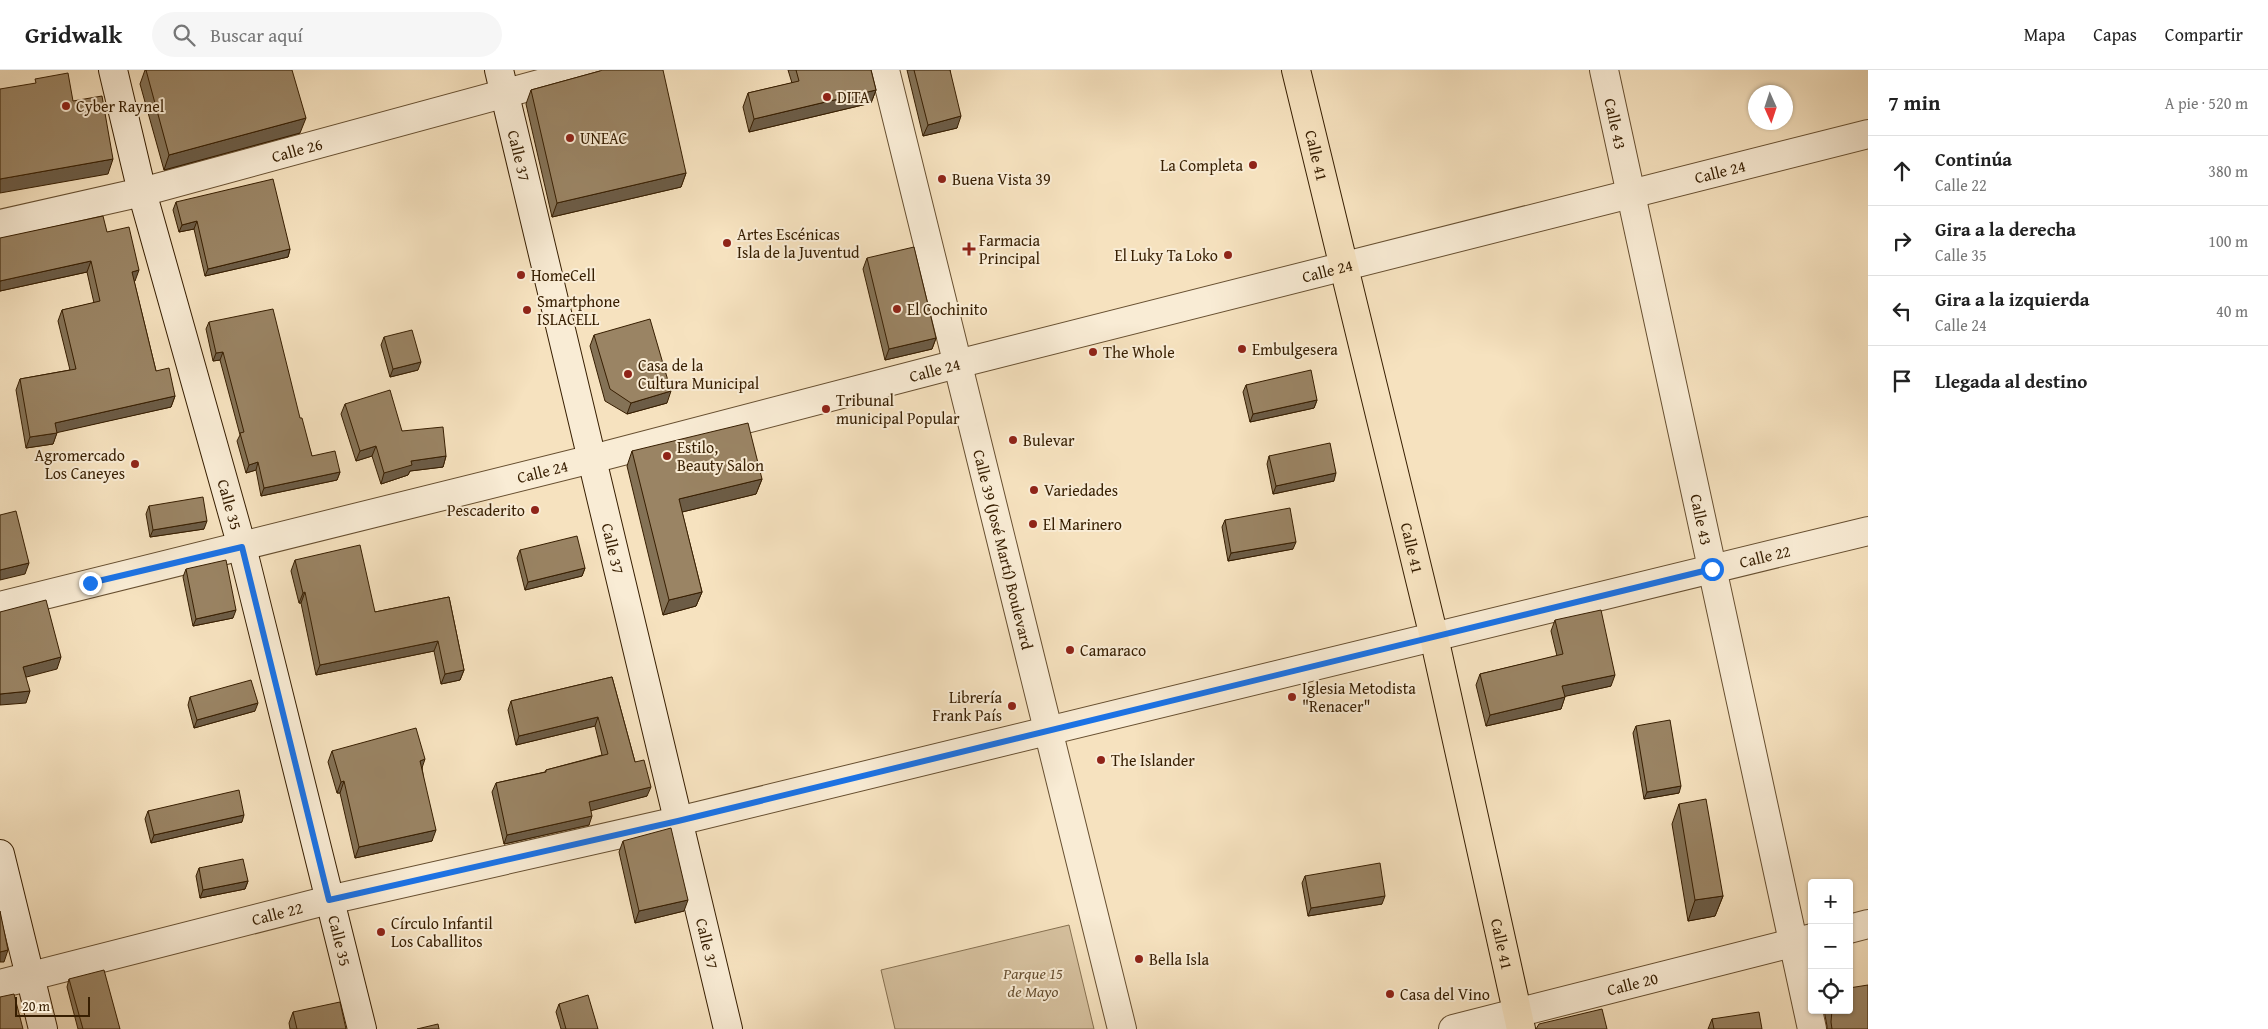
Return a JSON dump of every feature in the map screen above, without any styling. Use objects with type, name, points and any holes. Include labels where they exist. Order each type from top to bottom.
[{"type":"main road","name":"Calle 41","points":[[1296,70],[1434,637],[1520,1021]]},
{"type":"street","name":"Calle 35","points":[[113,70],[142,192],[242,547],[362,1029]]},
{"type":"street","name":"Calle 26","points":[[0,224],[142,192],[502,82],[592,70]]},
{"type":"street","name":"Calle 39 (José Martí) Boulevard","points":[[885,70],[1122,1029]]},
{"type":"street","name":"Calle 43","points":[[1604,70],[1712,569],[1802,940],[1812,1029]]},
{"type":"street","name":"Calle 37","points":[[502,82],[728,1029]]},
{"type":"street","name":"Calle 24","points":[[0,606],[592,459],[957,364],[1344,268],[1868,134]]},
{"type":"street","name":"Calle 22","points":[[0,984],[329,900],[678,821],[1868,531]]},
{"type":"street","points":[[0,854],[43,1029]]},
{"type":"street","points":[[1853,928],[1868,924]]},
{"type":"street","name":"Calle 20","points":[[1453,1029],[1520,1021],[1802,940]]},
{"type":"green space","name":"Parque 15 de Mayo","points":[[1069,925],[1094,1029],[895,1029],[881,970]]},
{"type":"building","points":[[146,70],[292,70],[306,118],[169,155]]},
{"type":"building","name":"UNEAC","points":[[602,70],[663,70],[686,173],[557,203],[531,90]]},
{"type":"building","name":"DITA","points":[[796,70],[871,70],[876,90],[754,119],[748,93],[799,81]]},
{"type":"building","points":[[914,70],[950,70],[961,116],[928,125]]},
{"type":"building","points":[[68,73],[73,101],[102,96],[113,159],[0,179],[0,89],[36,83],[35,79]]},
{"type":"building","points":[[273,179],[290,249],[208,269],[197,221],[182,225],[176,202]]},
{"type":"building","points":[[103,216],[107,232],[129,227],[139,270],[132,272],[156,371],[169,368],[175,396],[55,423],[57,433],[30,437],[20,379],[76,369],[62,310],[100,301],[91,261],[0,281],[0,238]]},
{"type":"building","name":"El Cochinito","points":[[914,247],[936,338],[889,349],[867,258]]},
{"type":"building","points":[[273,309],[300,418],[302,418],[312,456],[335,451],[340,472],[264,488],[258,462],[249,465],[240,433],[244,432],[223,352],[216,353],[209,322]]},
{"type":"building","name":"Casa de la Cultura Municipal","points":[[650,319],[671,391],[631,403],[610,389],[594,335]]},
{"type":"building","points":[[412,330],[421,362],[393,369],[384,337]]},
{"type":"building","points":[[1311,370],[1317,400],[1253,414],[1246,385]]},
{"type":"building","points":[[390,390],[402,431],[443,427],[446,456],[411,461],[412,465],[384,473],[376,446],[360,451],[345,404]]},
{"type":"building","points":[[748,423],[762,479],[679,499],[702,592],[669,600],[632,451]]},
{"type":"building","points":[[1330,443],[1336,473],[1276,486],[1269,456]]},
{"type":"building","points":[[203,497],[207,521],[153,530],[149,506]]},
{"type":"building","points":[[1290,508],[1296,542],[1231,553],[1225,520]]},
{"type":"building","points":[[16,511],[29,563],[0,570],[0,515]]},
{"type":"building","points":[[577,536],[585,568],[528,582],[520,550]]},
{"type":"building","points":[[360,545],[375,612],[449,597],[464,670],[445,674],[438,641],[320,665],[305,592],[303,593],[295,560]]},
{"type":"building","points":[[226,560],[236,610],[196,619],[186,569]]},
{"type":"building","points":[[46,600],[61,657],[23,667],[30,691],[0,694],[0,612]]},
{"type":"building","points":[[1601,610],[1615,675],[1562,686],[1565,697],[1490,715],[1480,674],[1563,654],[1555,620]]},
{"type":"building","points":[[612,677],[635,762],[644,760],[651,787],[589,802],[592,816],[507,835],[496,783],[546,772],[546,770],[608,754],[598,717],[519,736],[511,701]]},
{"type":"building","points":[[251,680],[258,703],[197,720],[190,697]]},
{"type":"building","points":[[1670,720],[1681,786],[1647,792],[1636,726]]},
{"type":"building","points":[[416,728],[425,759],[420,761],[436,830],[359,847],[344,781],[341,782],[332,751]]},
{"type":"building","points":[[239,790],[244,815],[154,835],[148,811]]},
{"type":"building","points":[[1706,799],[1723,896],[1695,900],[1679,804]]},
{"type":"building","points":[[671,828],[688,900],[639,911],[623,841]]},
{"type":"building","points":[[243,859],[248,881],[203,890],[199,868]]},
{"type":"building","points":[[1380,863],[1385,896],[1311,908],[1305,876]]},
{"type":"building","points":[[0,911],[8,950],[0,952]]},
{"type":"building","points":[[104,970],[120,1029],[83,1029],[69,979]]},
{"type":"building","points":[[1868,985],[1868,1029],[1832,1029],[1832,1014],[1853,1014],[1853,987]]},
{"type":"building","points":[[14,994],[23,1029],[0,1029],[0,997]]},
{"type":"building","points":[[588,995],[598,1029],[566,1029],[559,1004]]},
{"type":"building","points":[[340,1002],[346,1029],[297,1029],[293,1012]]},
{"type":"building","points":[[1602,1009],[1607,1029],[1536,1029],[1539,1024]]},
{"type":"building","points":[[1759,1012],[1762,1029],[1714,1029],[1712,1019]]},
{"type":"building","points":[[438,1024],[439,1029],[417,1029]]},
{"type":"place","name":"DITA","points":[[827,97]]},
{"type":"place","name":"Cyber Raynel","points":[[66,106]]},
{"type":"place","name":"UNEAC","points":[[570,138]]},
{"type":"place","name":"La Completa","points":[[1253,165]]},
{"type":"place","name":"Buena Vista 39","points":[[942,179]]},
{"type":"place","name":"Artes Escénicas Isla de la Juventud","points":[[727,243]]},
{"type":"place","name":"Farmacia Principal","points":[[969,249]]},
{"type":"place","name":"El Luky Ta Loko","points":[[1228,255]]},
{"type":"place","name":"HomeCell","points":[[521,275]]},
{"type":"place","name":"El Cochinito","points":[[897,309]]},
{"type":"place","name":"Smartphone ISLACELL","points":[[527,310]]},
{"type":"place","name":"Embulgesera","points":[[1242,349]]},
{"type":"place","name":"The Whole","points":[[1093,352]]},
{"type":"place","name":"Casa de la Cultura Municipal","points":[[628,374]]},
{"type":"place","name":"Tribunal municipal Popular","points":[[826,409]]},
{"type":"place","name":"Bulevar","points":[[1013,440]]},
{"type":"place","name":"Estilo, Beauty Salon","points":[[667,456]]},
{"type":"place","name":"Agromercado Los Caneyes","points":[[135,464]]},
{"type":"place","name":"Variedades","points":[[1034,490]]},
{"type":"place","name":"Pescaderito","points":[[535,510]]},
{"type":"place","name":"El Marinero","points":[[1033,524]]},
{"type":"place","name":"Camaraco","points":[[1070,650]]},
{"type":"place","name":"Iglesia Metodista \"Renacer\"","points":[[1292,697]]},
{"type":"place","name":"Librería Frank País","points":[[1012,706]]},
{"type":"place","name":"The Islander","points":[[1101,760]]},
{"type":"place","name":"Círculo Infantil Los Caballitos","points":[[381,932]]},
{"type":"place","name":"Bella Isla","points":[[1139,959]]},
{"type":"place","name":"Casa del Vino","points":[[1390,994]]},
{"type":"route","points":[[90,583],[242,547],[329,900],[678,821],[1712,569]]}]
